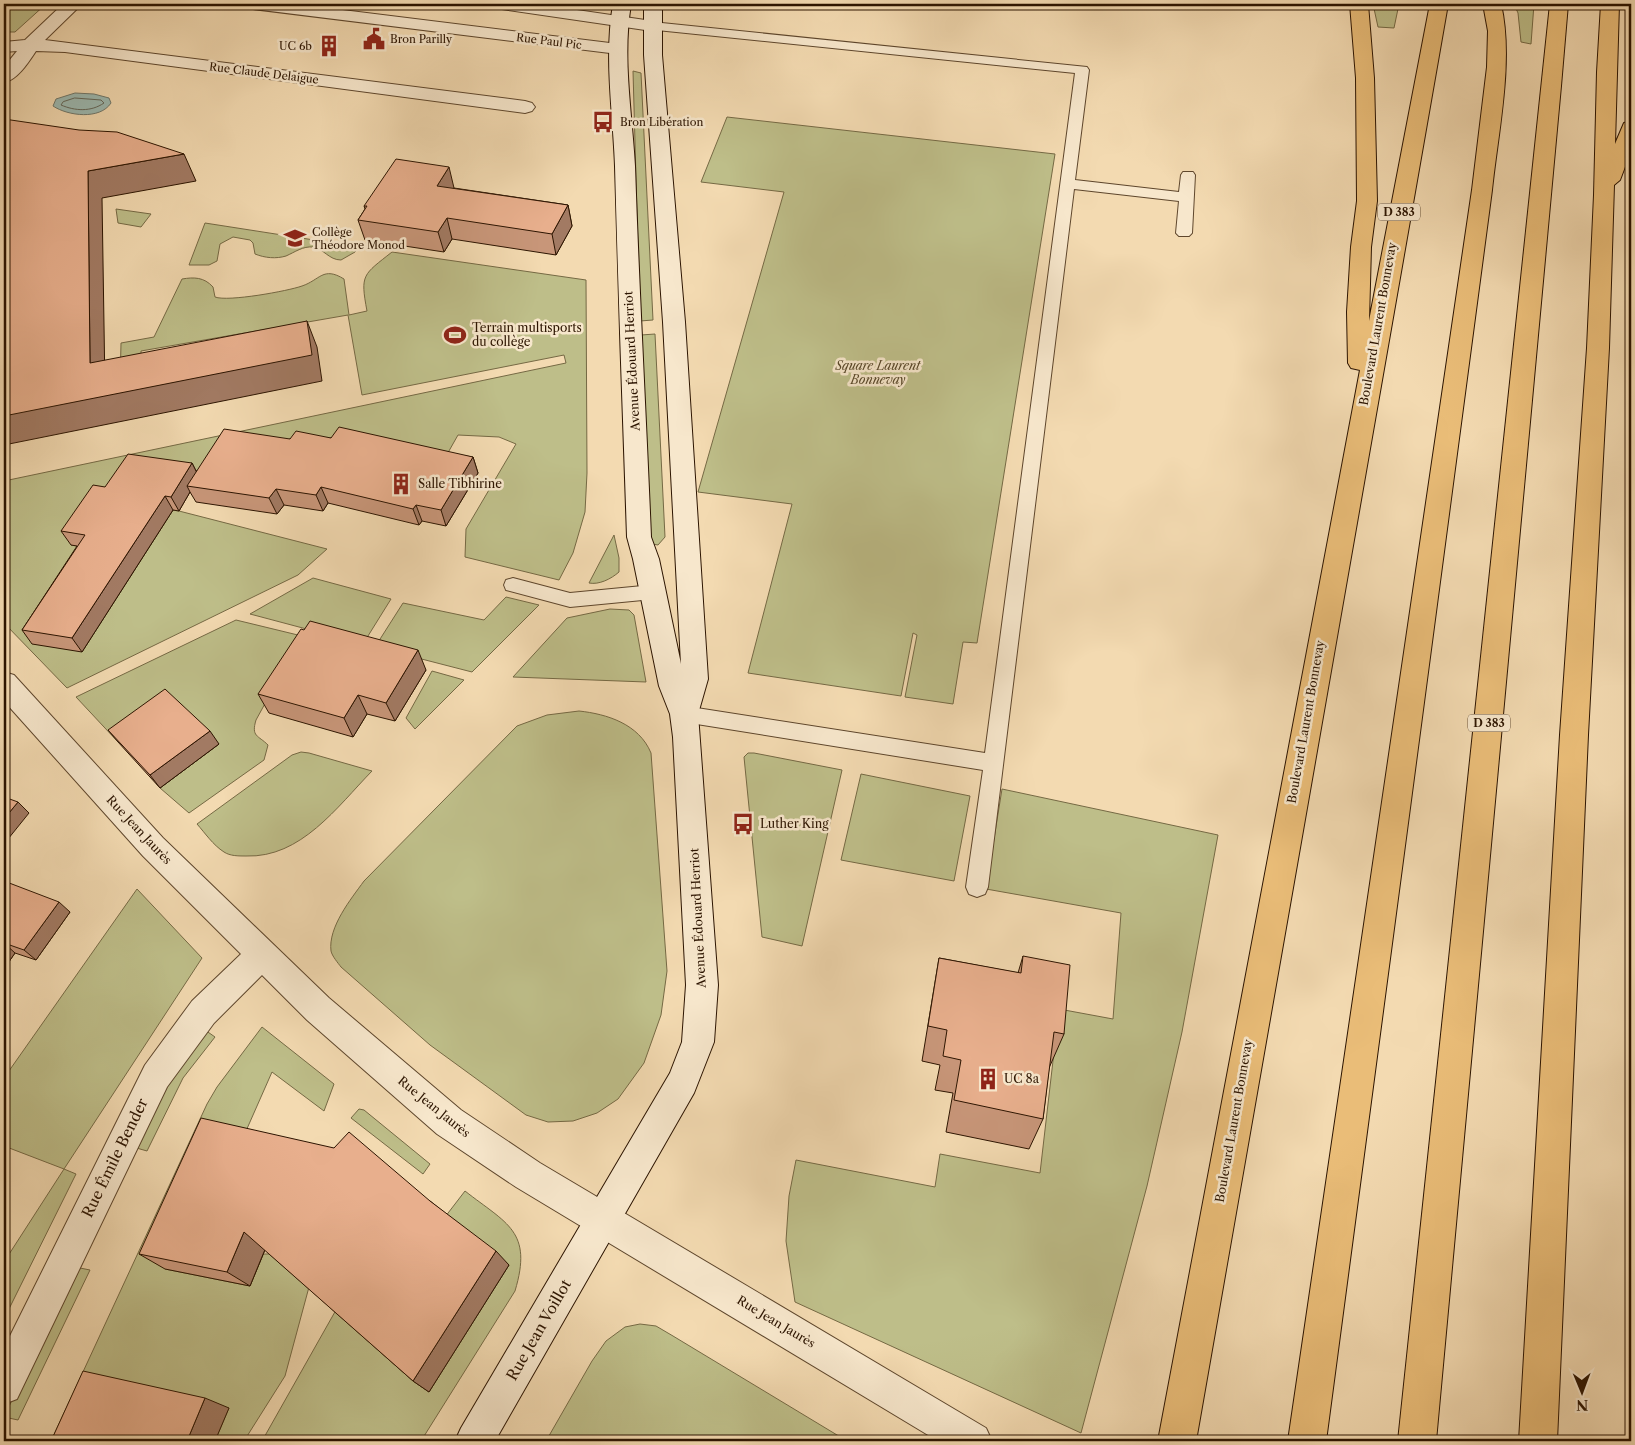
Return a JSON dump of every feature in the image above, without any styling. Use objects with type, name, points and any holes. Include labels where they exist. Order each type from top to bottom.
[{"type":"highway","points":[[1359,4],[1365,78],[1367,201],[1361,247],[1358,312],[1360,420]]},
{"type":"highway","name":"Boulevard Laurent Bonnevay","points":[[1177,1441],[1360,420],[1432,29],[1439,4]]},
{"type":"highway","points":[[1307,1441],[1482,190],[1496,67],[1497,31],[1492,4]]},
{"type":"highway","name":"D 383","points":[[1417,1441],[1559,4]]},
{"type":"highway","points":[[1538,1441],[1574,735],[1598,348],[1604,195],[1606,72],[1610,4]]},
{"type":"highway","points":[[1604,195],[1626,4]]},
{"type":"highway","points":[[1604,195],[1631,128]]},
{"type":"highway","points":[[1543,1362],[1544,1441]]},
{"type":"street","points":[[4,77],[20,61],[30,46],[73,4]]},
{"type":"street","name":"Rue Paul Pic","points":[[253,4],[618,50]]},
{"type":"street","points":[[480,33],[500,4],[652,15]]},
{"type":"street","name":"Avenue Édouard Herriot","points":[[603,1219],[683,1082],[698,1042],[702,985],[694,832],[684,714],[672,686],[640,537],[629,316],[623,119],[618,50],[620,12]]},
{"type":"street","name":"Avenue Édouard Herriot","points":[[652,15],[676,341],[695,679],[684,714]]},
{"type":"street","name":"Rue Claude Delaigue","points":[[4,47],[65,47],[525,107]]},
{"type":"street","name":"Rue Jean Jaurès","points":[[6,691],[153,846],[318,1009],[449,1122],[528,1175],[973,1441]]},
{"type":"street","name":"Rue Émile Bender","points":[[4,1386],[156,1076],[203,1012],[262,954]]},
{"type":"street","name":"Rue Jean Voillot","points":[[474,1441],[603,1219]]},
{"type":"lane","points":[[652,15],[1082,70],[994,763],[976,887]]},
{"type":"lane","points":[[1184,233],[1188,175]]},
{"type":"lane","points":[[1067,184],[1185,197]]},
{"type":"lane","points":[[513,585],[570,600],[653,592]]},
{"type":"lane","points":[[684,714],[994,763]]},
{"type":"green space","points":[[4,4],[46,4],[15,32],[4,32]]},
{"type":"green space","points":[[1373,4],[1399,4],[1394,28],[1378,27]]},
{"type":"green space","points":[[1514,4],[1534,4],[1531,44],[1521,42],[1518,13]]},
{"type":"green space","points":[[633,71],[641,73],[653,320],[640,321]]},
{"type":"green space","name":"Square Laurent Bonnevay","points":[[727,117],[1055,154],[977,643],[963,642],[953,704],[905,697],[917,635],[913,633],[901,696],[748,673],[792,504],[698,492],[784,192],[701,182]]},
{"type":"green space","points":[[116,209],[151,214],[141,227],[118,223]]},
{"type":"green space","points":[[205,223],[359,247],[355,252],[341,260],[337,260],[313,247],[302,248],[286,256],[270,258],[255,254],[253,243],[250,240],[233,237],[220,244],[217,261],[209,265],[189,265]]},
{"type":"green space","points":[[392,252],[586,280],[587,473],[585,512],[573,553],[559,580],[465,557],[466,529],[516,444],[499,437],[458,435],[441,465],[211,479],[71,545],[94,549],[153,507],[179,511],[327,549],[298,575],[67,688],[4,623],[4,481],[566,363],[564,355],[362,395],[348,315],[141,351],[142,382],[120,386],[121,343],[154,337],[182,279],[195,278],[202,280],[213,287],[215,297],[232,298],[295,288],[322,275],[337,275],[344,279],[349,315],[367,311],[364,289],[366,276],[369,271]]},
{"type":"green space","points":[[655,334],[665,537],[658,545],[652,544],[649,538],[641,335]]},
{"type":"green space","points":[[614,535],[619,558],[619,572],[605,581],[589,583]]},
{"type":"green space","points":[[313,578],[391,599],[363,644],[250,614]]},
{"type":"green space","points":[[506,597],[539,605],[472,672],[375,647],[403,603],[484,620]]},
{"type":"green space","points":[[610,609],[629,610],[634,615],[646,682],[513,677],[567,618]]},
{"type":"green space","points":[[236,620],[302,636],[256,720],[255,733],[268,745],[264,760],[189,813],[160,788],[219,744],[174,702],[118,742],[76,697]]},
{"type":"green space","points":[[432,671],[464,680],[415,729],[406,718]]},
{"type":"green space","points":[[579,711],[590,712],[621,722],[639,735],[651,753],[667,971],[661,1015],[644,1063],[618,1099],[597,1113],[573,1121],[548,1122],[526,1115],[430,1045],[341,967],[331,951],[331,942],[337,923],[364,881],[517,726],[547,715]]},
{"type":"green space","points":[[301,752],[372,771],[316,828],[284,849],[266,854],[240,856],[226,853],[216,846],[197,824],[292,755]]},
{"type":"green space","points":[[748,753],[842,770],[802,946],[762,937],[744,757]]},
{"type":"green space","points":[[861,774],[970,796],[954,881],[841,860]]},
{"type":"green space","points":[[1002,789],[1218,835],[1182,1032],[1147,1186],[1081,1433],[795,1302],[786,1241],[789,1196],[796,1160],[935,1187],[940,1154],[1040,1173],[1059,1009],[1113,1019],[1121,913],[986,889]]},
{"type":"green space","points":[[137,889],[202,958],[64,1169],[4,1146],[4,1078]]},
{"type":"green space","points":[[262,1027],[334,1084],[324,1111],[272,1072],[242,1140],[165,1269],[250,1286],[263,1254],[274,1254],[309,1287],[285,1376],[244,1441],[215,1441],[229,1408],[68,1441],[51,1441],[207,1104],[217,1087]]},
{"type":"green space","points":[[205,1030],[215,1037],[183,1078],[147,1151],[133,1147],[160,1090]]},
{"type":"green space","points":[[359,1109],[364,1110],[430,1164],[423,1174],[351,1118]]},
{"type":"green space","points":[[64,1169],[76,1174],[4,1319],[4,1262]]},
{"type":"green space","points":[[465,1191],[504,1221],[512,1231],[518,1242],[521,1255],[520,1271],[515,1291],[421,1441],[262,1441],[336,1310],[445,1217]]},
{"type":"green space","points":[[75,1267],[90,1270],[18,1420],[4,1417]]},
{"type":"green space","points":[[640,1324],[656,1326],[847,1441],[546,1441],[592,1361],[606,1341],[625,1327]]},
{"type":"water","points":[[75,93],[94,94],[109,98],[111,103],[99,112],[84,115],[67,112],[53,106],[56,99]]},
{"type":"building","points":[[4,119],[79,130],[117,132],[184,154],[88,171],[90,363],[307,321],[312,355],[4,416]]},
{"type":"building","points":[[396,159],[449,167],[437,186],[568,205],[552,234],[447,218],[438,232],[358,220],[367,206],[364,206]]},
{"type":"building","points":[[339,427],[473,457],[441,510],[416,505],[413,509],[321,487],[316,495],[276,489],[269,498],[187,486],[224,429],[290,439],[296,431],[331,438]]},
{"type":"building","points":[[128,454],[192,463],[171,497],[165,496],[72,638],[22,630],[85,535],[61,531],[93,485],[105,487]]},
{"type":"building","points":[[310,621],[418,650],[386,703],[358,695],[344,718],[258,694],[301,629],[304,630]]},
{"type":"building","points":[[165,689],[210,731],[150,775],[108,730]]},
{"type":"building","points":[[4,797],[18,802],[4,819]]},
{"type":"building","points":[[4,881],[59,902],[24,950],[4,943]]},
{"type":"building","name":"UC 8a","points":[[1023,956],[1070,965],[1064,1034],[1054,1032],[1043,1119],[954,1100],[961,1060],[943,1056],[947,1030],[928,1026],[939,958],[1021,973]]},
{"type":"building","points":[[201,1118],[334,1148],[349,1132],[430,1201],[496,1251],[413,1381],[244,1232],[227,1272],[139,1254]]},
{"type":"building","points":[[83,1371],[205,1398],[187,1441],[51,1441]]},
{"type":"place","name":"Bron Parilly","points":[[374,39]]},
{"type":"place","name":"UC 6b","points":[[329,46]]},
{"type":"place","name":"Bron Libération","points":[[603,122]]},
{"type":"place","name":"Collège Théodore Monod","points":[[295,238]]},
{"type":"place","name":"Terrain multisports du collège","points":[[455,335]]},
{"type":"place","name":"Salle Tibhirine","points":[[401,484]]},
{"type":"place","name":"Luther King","points":[[743,824]]},
{"type":"place","name":"UC 8a","points":[[988,1079]]}]
